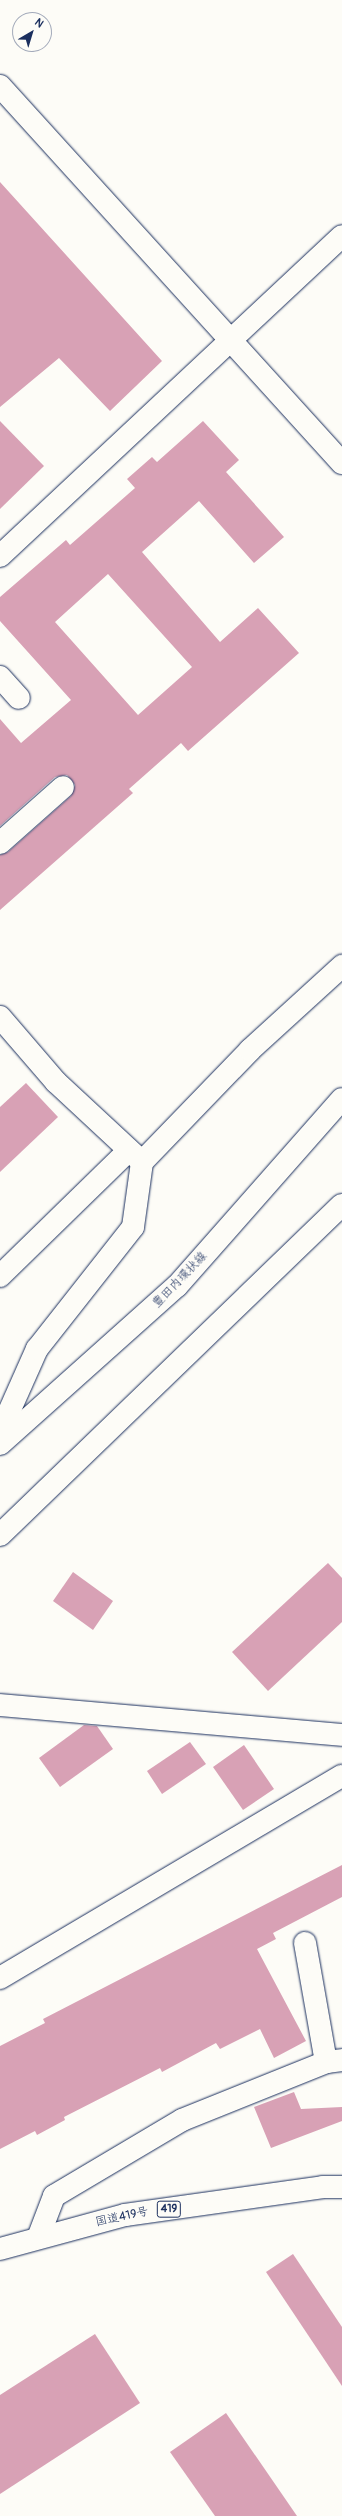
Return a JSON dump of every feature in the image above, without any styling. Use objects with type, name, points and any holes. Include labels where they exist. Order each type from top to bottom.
[{"type":"main road","points":[[0,86],[342,463]]},
{"type":"main road","points":[[0,556],[231,341],[276,296],[342,236]]},
{"type":"main road","points":[[0,677],[19,698]]},
{"type":"main road","points":[[0,842],[63,787]]},
{"type":"main road","points":[[0,1276],[136,1156],[342,966]]},
{"type":"main road","points":[[0,1017],[56,1082],[136,1156],[133,1228],[37,1349],[0,1432]]},
{"type":"main road","name":"豊田内環状線","points":[[0,1444],[177,1286],[342,1099]]},
{"type":"main road","points":[[0,1535],[342,1205]]},
{"type":"main road","points":[[0,1705],[342,1735]]},
{"type":"main road","points":[[0,1978],[342,1776]]},
{"type":"main road","points":[[38,2238],[54,2196],[182,2120],[334,2061],[305,1943]]},
{"type":"main road","name":"国道419号","points":[[0,2249],[125,2215],[323,2187],[342,2187]]},
{"type":"building","points":[[0,182],[162,361],[110,411],[59,358],[0,407]]},
{"type":"building","points":[[0,421],[44,466],[0,509]]},
{"type":"building","points":[[203,421],[239,460],[226,472],[284,537],[254,563],[199,501],[142,552],[220,642],[258,608],[299,653],[188,751],[181,743],[129,789],[133,793],[0,910],[0,855],[8,852],[71,796],[75,785],[67,775],[55,777],[0,826],[0,719],[21,743],[71,700],[0,621],[0,597],[66,540],[70,545],[135,488],[127,479],[152,457],[157,462]],"holes":[[[108,574],[192,667],[138,715],[55,622]]]},
{"type":"building","points":[[26,1083],[58,1117],[0,1172],[0,1107]]},
{"type":"building","points":[[328,1563],[342,1578],[342,1622],[268,1691],[232,1652]]},
{"type":"building","points":[[73,1572],[113,1601],[93,1630],[53,1601]]},
{"type":"building","points":[[84,1725],[97,1726],[113,1749],[60,1787],[39,1758]]},
{"type":"building","points":[[190,1742],[206,1764],[162,1794],[147,1771]]},
{"type":"building","points":[[244,1745],[274,1789],[243,1810],[213,1767]]},
{"type":"building","points":[[342,1865],[342,1897],[273,1933],[276,1939],[257,1949],[306,2041],[274,2058],[260,2029],[220,2049],[216,2043],[162,2072],[160,2068],[64,2117],[65,2120],[37,2135],[35,2131],[0,2149],[0,2046],[45,2023],[43,2019]]},
{"type":"building","points":[[294,2092],[301,2109],[342,2107],[342,2121],[271,2148],[254,2107]]},
{"type":"building","points":[[293,2254],[342,2327],[342,2386],[266,2272]]},
{"type":"building","points":[[95,2334],[140,2403],[0,2494],[0,2395]]},
{"type":"building","points":[[226,2413],[297,2516],[215,2516],[170,2452]]}]
